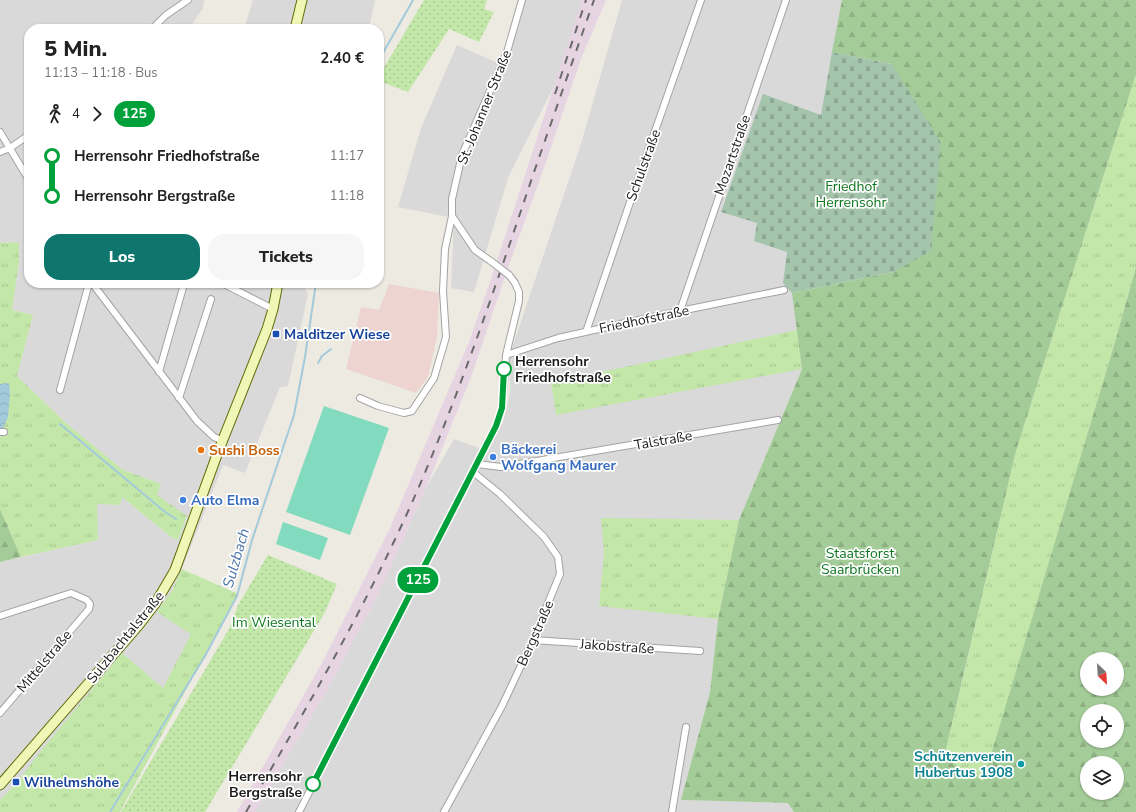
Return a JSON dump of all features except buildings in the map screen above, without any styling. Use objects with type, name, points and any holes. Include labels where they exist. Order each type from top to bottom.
[{"type":"main road","points":[[296,24],[302,0]]},
{"type":"main road","name":"Sulzbachtalstraße","points":[[0,785],[138,626],[158,599],[175,570],[267,329],[273,310],[277,288]]},
{"type":"street","points":[[157,24],[166,15],[188,0]]},
{"type":"street","name":"St. Johanner Straße","points":[[360,398],[378,406],[404,413],[412,411],[434,378],[446,337],[443,291],[445,250],[452,216],[451,207],[453,190],[462,155],[507,52],[522,0]]},
{"type":"street","name":"Schulstraße","points":[[586,332],[626,211],[701,0]]},
{"type":"street","name":"Mozartstraße","points":[[680,311],[786,0]]},
{"type":"street","points":[[0,132],[24,172]]},
{"type":"street","points":[[0,152],[10,148],[24,138]]},
{"type":"street","points":[[299,812],[473,472],[496,426],[502,408],[506,355],[519,301],[518,292],[515,283],[509,275],[475,250],[452,216]]},
{"type":"street","points":[[60,390],[88,288]]},
{"type":"street","points":[[96,288],[204,429],[214,437],[223,441]]},
{"type":"street","points":[[159,372],[183,288]]},
{"type":"street","points":[[231,288],[273,310]]},
{"type":"street","name":"Friedhofstraße","points":[[506,355],[558,338],[784,290]]},
{"type":"street","points":[[179,398],[211,299]]},
{"type":"street","name":"Talstraße","points":[[477,464],[501,467],[778,420]]},
{"type":"street","name":"Bergstraße","points":[[444,812],[502,706],[533,640],[556,587],[560,574],[558,557],[538,532],[500,494],[473,472]]},
{"type":"street","name":"Mittelstraße","points":[[0,616],[71,593],[87,600],[90,604],[89,609],[0,713]]},
{"type":"street","name":"Jakobstraße","points":[[533,640],[700,651]]},
{"type":"street","points":[[672,812],[686,727]]},
{"type":"shaded area","points":[[0,0],[204,0],[203,8],[192,24],[24,24],[24,288],[305,288],[308,294],[288,386],[280,387],[245,473],[223,465],[182,569],[172,591],[158,612],[192,634],[163,688],[122,654],[18,781],[0,800],[0,562],[98,540],[96,504],[120,505],[122,497],[171,537],[178,540],[187,517],[157,495],[161,484],[123,470],[66,423],[17,376],[33,315],[12,310],[19,261],[19,242],[0,243]]},
{"type":"shaded area","points":[[253,0],[375,0],[370,24],[246,24]]},
{"type":"shaded area","points":[[525,0],[582,0],[557,80],[508,178],[474,292],[451,288],[454,218],[398,207],[421,128],[457,45],[505,66],[518,28]]},
{"type":"shaded area","points":[[582,0],[606,0],[581,59],[471,377],[426,488],[377,597],[324,695],[255,812],[237,812],[322,663],[390,528],[469,342]]},
{"type":"shaded area","points":[[622,0],[842,0],[793,294],[802,369],[739,520],[718,619],[710,692],[681,800],[788,803],[794,812],[255,812],[324,695],[377,597],[426,488],[454,439],[487,451],[503,422],[510,394],[510,354],[581,144]]},
{"type":"shaded area","points":[[389,284],[439,293],[437,337],[428,377],[416,393],[346,369],[361,307],[379,310]]},
{"type":"green space","points":[[424,0],[487,0],[484,9],[494,12],[479,42],[449,29],[408,92],[384,83],[384,68]]},
{"type":"green space","name":"Staatsforst Saarbrücken","points":[[842,0],[1136,0],[1136,74],[1016,451],[944,758],[983,781],[1115,342],[1136,267],[1136,812],[794,812],[788,803],[681,800],[710,692],[718,619],[739,520],[802,369],[792,293],[893,272],[892,64],[832,52]]},
{"type":"green space","name":"Friedhof Herrensohr","points":[[832,52],[892,64],[941,143],[931,251],[893,272],[792,293],[783,283],[787,252],[754,241],[757,223],[721,212],[763,94],[821,115]]},
{"type":"green space","points":[[1136,74],[1136,267],[1115,342],[983,782],[944,759],[1016,451]]},
{"type":"green space","points":[[19,242],[19,261],[12,310],[33,315],[17,376],[66,423],[123,470],[161,484],[157,495],[187,516],[178,540],[171,537],[122,497],[120,505],[97,504],[98,540],[21,557],[0,509],[0,243]]},
{"type":"green space","points":[[797,330],[802,369],[556,415],[551,383]]},
{"type":"green space","points":[[324,406],[389,428],[350,535],[286,512]]},
{"type":"green space","points":[[0,509],[21,557],[0,562]]},
{"type":"green space","points":[[601,518],[739,520],[718,619],[599,606],[604,553]]},
{"type":"green space","points":[[283,522],[328,538],[320,560],[276,544]]},
{"type":"green space","name":"Im Wiesental","points":[[268,555],[337,584],[324,614],[205,812],[121,812],[229,629],[238,605]]},
{"type":"green space","points":[[182,569],[238,594],[120,812],[0,812],[0,800],[18,781],[40,752],[122,653],[163,688],[191,634],[157,612],[172,591]]},
{"type":"water","points":[[9,383],[10,393],[8,417],[3,428],[0,428],[0,384]]},
{"type":"waterway","name":"Sulzbach","points":[[384,51],[413,0]]},
{"type":"waterway","name":"Sulzbach","points":[[110,812],[205,656],[237,596],[252,540],[294,415],[305,357],[315,288]]},
{"type":"waterway","points":[[318,363],[322,356],[331,349]]},
{"type":"waterway","points":[[60,424],[165,512],[176,519]]},
{"type":"railway","points":[[555,94],[586,0]]},
{"type":"railway","points":[[246,812],[361,608],[421,482],[452,406],[508,250],[594,0]]},
{"type":"bus line","name":"125","points":[[313,784],[424,570],[496,426],[502,408],[504,369]]},
{"type":"place","name":"Malditzer Wiese","points":[[276,334]]},
{"type":"place","name":"Herrensohr Friedhofstraße","points":[[504,369]]},
{"type":"place","name":"Sushi Boss","points":[[201,450]]},
{"type":"place","name":"Bäckerei Wolfgang Maurer","points":[[493,457]]},
{"type":"place","name":"Auto Elma","points":[[183,500]]},
{"type":"place","name":"Schützenverein Hubertus 1908","points":[[1021,764]]},
{"type":"place","name":"Wilhelmshöhe","points":[[16,782]]},
{"type":"place","name":"Herrensohr Bergstraße","points":[[313,784]]}]
